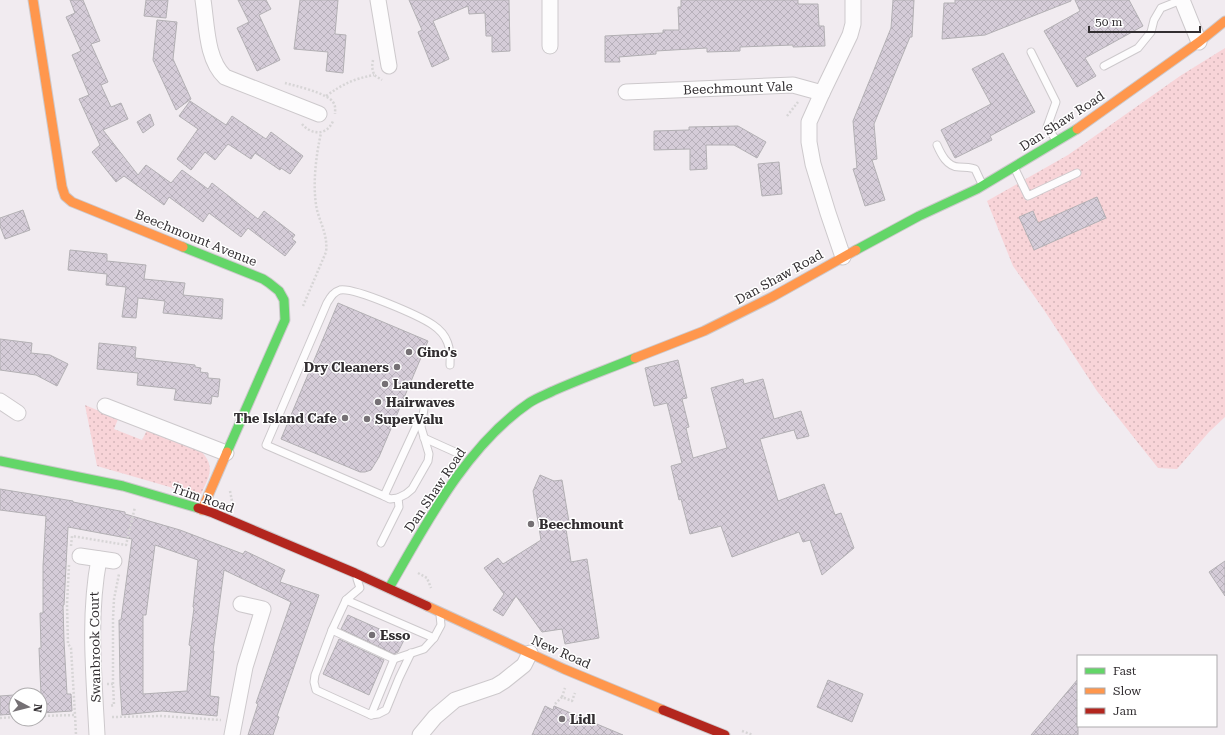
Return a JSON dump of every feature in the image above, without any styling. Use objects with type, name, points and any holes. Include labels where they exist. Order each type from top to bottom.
[{"type":"street","name":"Beechmount Avenue","points":[[33,0],[62,187],[66,196],[72,202],[263,279],[277,288],[284,300],[286,309],[285,320],[202,510]]},
{"type":"street","points":[[203,0],[214,62],[219,71],[225,77],[319,114]]},
{"type":"street","points":[[378,0],[389,66]]},
{"type":"street","points":[[550,0],[550,46]]},
{"type":"street","points":[[842,257],[813,164],[809,142],[809,122],[850,35],[853,24],[853,0]]},
{"type":"street","points":[[1181,0],[1199,42]]},
{"type":"street","name":"Dan Shaw Road","points":[[388,588],[455,479],[487,440],[530,402],[565,386],[704,331],[772,297],[842,257],[919,216],[982,186],[1079,128],[1199,42],[1225,21]]},
{"type":"street","name":"Beechmount Vale","points":[[626,92],[793,85],[822,92]]},
{"type":"street","points":[[0,401],[18,414]]},
{"type":"street","points":[[105,406],[226,453]]},
{"type":"street","name":"Trim Road","points":[[0,461],[123,486],[202,510],[388,588]]},
{"type":"street","points":[[80,556],[115,560]]},
{"type":"street","name":"Swanbrook Court","points":[[97,735],[92,618],[94,585],[115,560]]},
{"type":"street","name":"New Road","points":[[388,588],[530,653],[725,735]]},
{"type":"street","points":[[226,731],[263,610],[241,604]]},
{"type":"street","points":[[420,735],[435,717],[455,700],[488,689],[504,681],[524,664],[530,653]]},
{"type":"lane","points":[[1104,66],[1138,48],[1151,32],[1154,20],[1161,8],[1181,0]]},
{"type":"lane","points":[[1031,52],[1056,102],[1047,127],[1057,142]]},
{"type":"lane","points":[[937,145],[943,157],[949,163],[957,167],[966,166],[975,169],[982,186]]},
{"type":"lane","points":[[1014,168],[1028,196],[1077,173]]},
{"type":"lane","points":[[384,496],[424,409],[421,426],[429,454],[428,461],[412,489],[398,498],[390,499],[266,445],[327,303],[333,294],[339,290],[344,290],[376,298],[428,322],[438,328],[449,345],[451,355],[450,365]]},
{"type":"lane","points":[[424,438],[454,452]]},
{"type":"lane","points":[[381,543],[399,507],[398,498]]},
{"type":"lane","points":[[355,573],[360,588],[346,600],[332,630],[315,676],[314,682],[316,690],[371,715],[378,714],[386,710],[411,653]]},
{"type":"lane","points":[[346,600],[434,638]]},
{"type":"lane","points":[[332,630],[394,659],[424,649],[434,638],[441,625],[440,612]]},
{"type":"lane","points":[[371,715],[394,659]]},
{"type":"path","points":[[326,96],[345,83],[374,75]]},
{"type":"path","points":[[113,684],[115,560],[126,544]]},
{"type":"path","points":[[420,574],[427,578],[431,587],[437,591]]},
{"type":"path","points":[[555,704],[562,697],[568,683]]},
{"type":"path","points":[[562,697],[572,701],[575,692],[566,688]]},
{"type":"path","points":[[48,716],[75,714],[76,735]]},
{"type":"path","points":[[112,718],[161,716],[221,720],[226,731]]},
{"type":"shaded area","points":[[1225,48],[1225,417],[1209,432],[1177,469],[1158,468],[1097,391],[1013,266],[987,201],[1068,155],[1180,76]]},
{"type":"shaded area","points":[[85,405],[118,419],[114,429],[142,440],[147,430],[201,451],[206,457],[210,467],[210,472],[201,494],[180,490],[97,466]]},
{"type":"building","points":[[70,0],[83,0],[100,41],[91,44],[108,82],[101,85],[111,107],[121,103],[128,119],[103,130],[138,175],[146,165],[171,183],[182,170],[208,189],[212,183],[258,219],[264,211],[295,235],[292,239],[296,242],[285,256],[248,228],[241,237],[209,213],[203,222],[169,197],[164,205],[124,176],[116,182],[92,152],[100,145],[79,99],[89,95],[72,55],[81,51],[66,17],[75,13]]},
{"type":"building","points":[[146,0],[168,0],[166,18],[144,16]]},
{"type":"building","points":[[238,0],[266,0],[271,9],[259,15],[280,60],[257,71],[237,28],[249,22]]},
{"type":"building","points":[[300,0],[338,0],[335,34],[346,35],[343,73],[326,71],[328,52],[294,49]]},
{"type":"building","points":[[409,0],[509,0],[510,51],[492,52],[492,36],[486,36],[485,13],[469,14],[468,6],[433,21],[449,59],[432,67],[418,32],[422,30]]},
{"type":"building","points":[[681,0],[798,0],[798,4],[818,4],[819,26],[824,26],[825,46],[793,47],[793,45],[740,47],[740,51],[707,52],[707,48],[656,51],[656,54],[619,57],[620,62],[605,62],[605,36],[663,33],[663,30],[679,30],[678,7],[681,7]]},
{"type":"building","points":[[893,0],[914,0],[912,37],[910,37],[874,124],[877,159],[872,160],[885,200],[865,206],[853,169],[857,168],[853,121],[891,28]]},
{"type":"building","points":[[955,0],[1071,1],[985,35],[942,39],[944,3],[955,3]]},
{"type":"building","points":[[1075,0],[1129,0],[1143,26],[1085,58],[1096,76],[1077,87],[1044,31],[1080,11]]},
{"type":"building","points":[[157,20],[177,22],[173,59],[191,99],[176,110],[153,60]]},
{"type":"building","points":[[1003,53],[1035,112],[990,136],[992,140],[955,158],[941,130],[991,104],[972,69]]},
{"type":"building","points":[[190,101],[226,125],[232,116],[266,139],[271,132],[303,156],[290,174],[281,168],[280,170],[255,153],[251,159],[228,144],[215,160],[205,152],[191,170],[177,159],[198,129],[179,116]]},
{"type":"building","points":[[150,114],[154,125],[143,133],[137,122]]},
{"type":"building","points":[[738,126],[766,142],[757,158],[734,145],[706,145],[707,169],[690,170],[690,149],[654,150],[654,131],[689,130],[689,127]]},
{"type":"building","points":[[779,162],[782,194],[762,196],[758,164]]},
{"type":"building","points":[[1097,197],[1106,218],[1034,250],[1019,217],[1033,211],[1038,223]]},
{"type":"building","points":[[23,210],[30,230],[5,239],[0,226],[0,218]]},
{"type":"building","points":[[70,250],[107,254],[107,261],[146,265],[144,279],[185,283],[183,295],[223,299],[222,319],[163,313],[165,301],[138,298],[136,318],[122,317],[126,287],[106,285],[107,274],[68,270]]},
{"type":"building","points":[[338,303],[428,341],[379,457],[371,470],[365,472],[360,472],[281,439]]},
{"type":"building","points":[[0,339],[32,343],[31,353],[50,355],[68,364],[57,386],[36,375],[0,370]]},
{"type":"building","points":[[99,343],[136,347],[135,358],[195,365],[195,367],[201,368],[200,372],[208,373],[208,378],[220,379],[218,397],[212,396],[211,404],[174,400],[176,389],[137,385],[138,373],[97,369]]},
{"type":"building","points":[[678,360],[687,398],[682,399],[689,427],[686,428],[693,458],[727,448],[711,388],[743,379],[744,384],[763,379],[774,419],[801,411],[809,436],[797,439],[794,430],[760,439],[778,501],[824,484],[835,515],[841,513],[854,548],[822,575],[810,540],[803,542],[799,532],[732,557],[721,526],[690,534],[681,499],[679,500],[671,466],[682,463],[667,403],[654,406],[645,368]]},
{"type":"building","points":[[540,475],[554,481],[562,480],[570,528],[566,529],[571,562],[587,559],[599,638],[565,644],[562,629],[542,632],[516,596],[503,616],[493,610],[504,594],[484,568],[498,558],[503,564],[541,540],[533,491]]},
{"type":"building","points":[[0,489],[73,501],[125,512],[125,514],[180,530],[243,554],[245,551],[285,570],[280,582],[319,595],[277,716],[279,717],[273,735],[248,735],[258,704],[256,703],[291,602],[224,570],[213,651],[210,696],[219,697],[217,716],[162,711],[122,715],[119,620],[121,620],[132,539],[68,527],[63,605],[67,694],[71,694],[72,711],[48,712],[48,687],[41,687],[39,648],[41,648],[40,613],[43,613],[43,566],[46,516],[0,510]],"holes":[[[155,545],[198,560],[189,645],[191,646],[187,691],[143,694],[143,615],[146,615]]]},
{"type":"building","points":[[1225,561],[1225,596],[1209,572]]},
{"type":"building","name":"Esso","points":[[348,615],[404,640],[398,652],[394,654],[341,629]]},
{"type":"building","points":[[339,639],[384,660],[369,695],[323,674]]},
{"type":"building","points":[[828,680],[863,694],[852,722],[817,707]]},
{"type":"building","points":[[1077,680],[1078,735],[1031,735]]},
{"type":"building","points":[[8,695],[8,714],[0,715],[0,696]]},
{"type":"building","name":"Lidl","points":[[545,706],[553,710],[554,706],[623,735],[532,735]]},
{"type":"traffic: fast","points":[[856,250],[919,216],[977,189],[1077,129]]},
{"type":"traffic: fast","points":[[183,247],[263,279],[279,291],[284,300],[285,320],[227,452]]},
{"type":"traffic: fast","points":[[389,588],[449,488],[486,441],[506,421],[538,398],[573,382],[635,358]]},
{"type":"traffic: fast","points":[[0,461],[123,486],[198,508]]},
{"type":"traffic: slow","points":[[33,0],[62,187],[65,196],[72,202],[183,247]]},
{"type":"traffic: slow","points":[[1077,129],[1199,42],[1225,21]]},
{"type":"traffic: slow","points":[[635,358],[704,331],[772,297],[856,250]]},
{"type":"traffic: slow","points":[[202,510],[227,452]]},
{"type":"traffic: slow","points":[[427,606],[564,669],[663,710]]},
{"type":"traffic: jam","points":[[198,508],[355,573],[427,606]]},
{"type":"traffic: jam","points":[[663,710],[725,735]]},
{"type":"place","name":"Gino's","points":[[409,352]]},
{"type":"place","name":"Dry Cleaners","points":[[397,367]]},
{"type":"place","name":"Launderette","points":[[385,384]]},
{"type":"place","name":"Hairwaves","points":[[378,402]]},
{"type":"place","name":"The Island Cafe","points":[[345,418]]},
{"type":"place","name":"SuperValu","points":[[367,419]]},
{"type":"place","name":"Beechmount","points":[[531,524]]},
{"type":"place","name":"Esso","points":[[372,635]]},
{"type":"place","name":"Lidl","points":[[562,719]]}]
